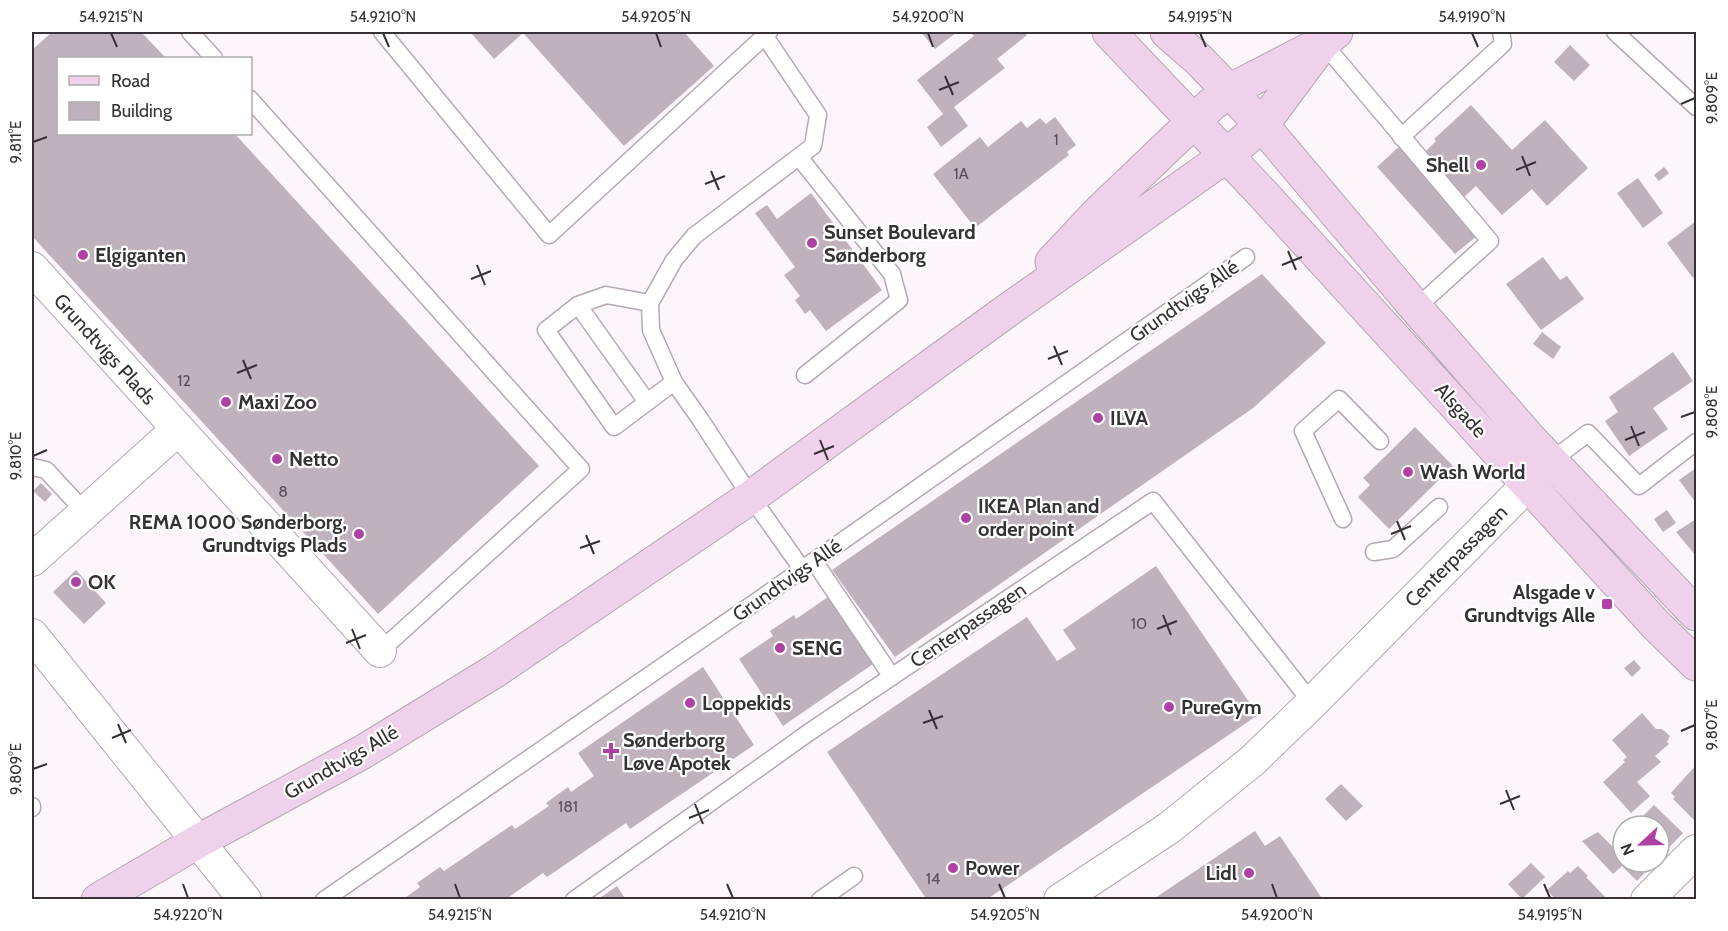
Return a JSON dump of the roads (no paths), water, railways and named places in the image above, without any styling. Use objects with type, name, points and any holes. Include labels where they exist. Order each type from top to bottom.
[{"type":"street","points":[[1109,32],[1212,105],[1245,139]]},
{"type":"street","points":[[1138,32],[1245,139]]},
{"type":"street","points":[[1167,32],[1212,105]]},
{"type":"street","name":"Grundtvigs Allé","points":[[1002,315],[1096,215],[1212,105],[1330,37]]},
{"type":"street","name":"Grundtvigs Allé","points":[[98,900],[197,842],[361,753],[495,671],[751,497],[1245,139],[1330,37]]},
{"type":"street","name":"Alsgade","points":[[1245,139],[1413,305],[1551,461],[1696,613]]},
{"type":"street","name":"Alsgade","points":[[1245,139],[1366,306],[1656,625],[1696,664]]},
{"type":"street","name":"Grundtvigs Plads","points":[[32,268],[380,651]]},
{"type":"street","points":[[32,560],[178,429]]},
{"type":"street","name":"Centerpassagen","points":[[1060,900],[1168,828],[1252,761],[1551,461]]},
{"type":"street","points":[[32,635],[245,900]]},
{"type":"street","points":[[1647,900],[1696,851]]},
{"type":"lane","points":[[190,32],[213,57]]},
{"type":"lane","points":[[382,32],[549,236],[766,34],[818,115],[813,146],[694,236],[674,260],[650,303],[651,330],[674,382],[751,497],[808,565],[892,677]]},
{"type":"lane","points":[[1401,137],[1503,44],[1501,32]]},
{"type":"lane","points":[[1615,32],[1696,107]]},
{"type":"lane","points":[[1330,37],[1401,137],[1490,241],[1413,305]]},
{"type":"lane","points":[[252,101],[581,469],[380,651]]},
{"type":"lane","points":[[799,157],[892,274],[899,300],[805,375]]},
{"type":"lane","name":"Grundtvigs Allé","points":[[324,900],[808,565],[1246,257]]},
{"type":"lane","points":[[650,303],[606,295],[578,305],[546,330],[614,427],[674,382]]},
{"type":"lane","points":[[578,305],[647,402]]},
{"type":"lane","points":[[1343,519],[1303,431],[1339,399],[1380,441]]},
{"type":"lane","points":[[1551,461],[1588,433],[1639,486],[1696,442]]},
{"type":"lane","points":[[32,467],[45,470],[85,512]]},
{"type":"lane","name":"Centerpassagen","points":[[574,900],[808,733],[1153,501],[1312,703]]},
{"type":"lane","points":[[1374,552],[1393,549],[1439,507]]},
{"type":"lane","points":[[819,900],[854,876]]},
{"type":"place","name":"Shell","points":[[1481,165]]},
{"type":"place","name":"Sunset Boulevard Sønderborg","points":[[812,243]]},
{"type":"place","name":"Elgiganten","points":[[83,255]]},
{"type":"place","name":"Maxi Zoo","points":[[226,402]]},
{"type":"place","name":"ILVA","points":[[1098,418]]},
{"type":"place","name":"Netto","points":[[277,459]]},
{"type":"place","name":"Wash World","points":[[1408,472]]},
{"type":"place","name":"IKEA Plan and order point","points":[[966,518]]},
{"type":"place","name":"REMA 1000 Sønderborg, Grundtvigs Plads","points":[[359,534]]},
{"type":"place","name":"OK","points":[[76,582]]},
{"type":"place","name":"Alsgade v Grundtvigs Alle","points":[[1607,604]]},
{"type":"place","name":"SENG","points":[[780,648]]},
{"type":"place","name":"Loppekids","points":[[690,703]]},
{"type":"place","name":"PureGym","points":[[1169,707]]},
{"type":"place","name":"Sønderborg Løve Apotek","points":[[611,751]]},
{"type":"place","name":"Power","points":[[953,868]]},
{"type":"place","name":"Lidl","points":[[1249,873]]}]
